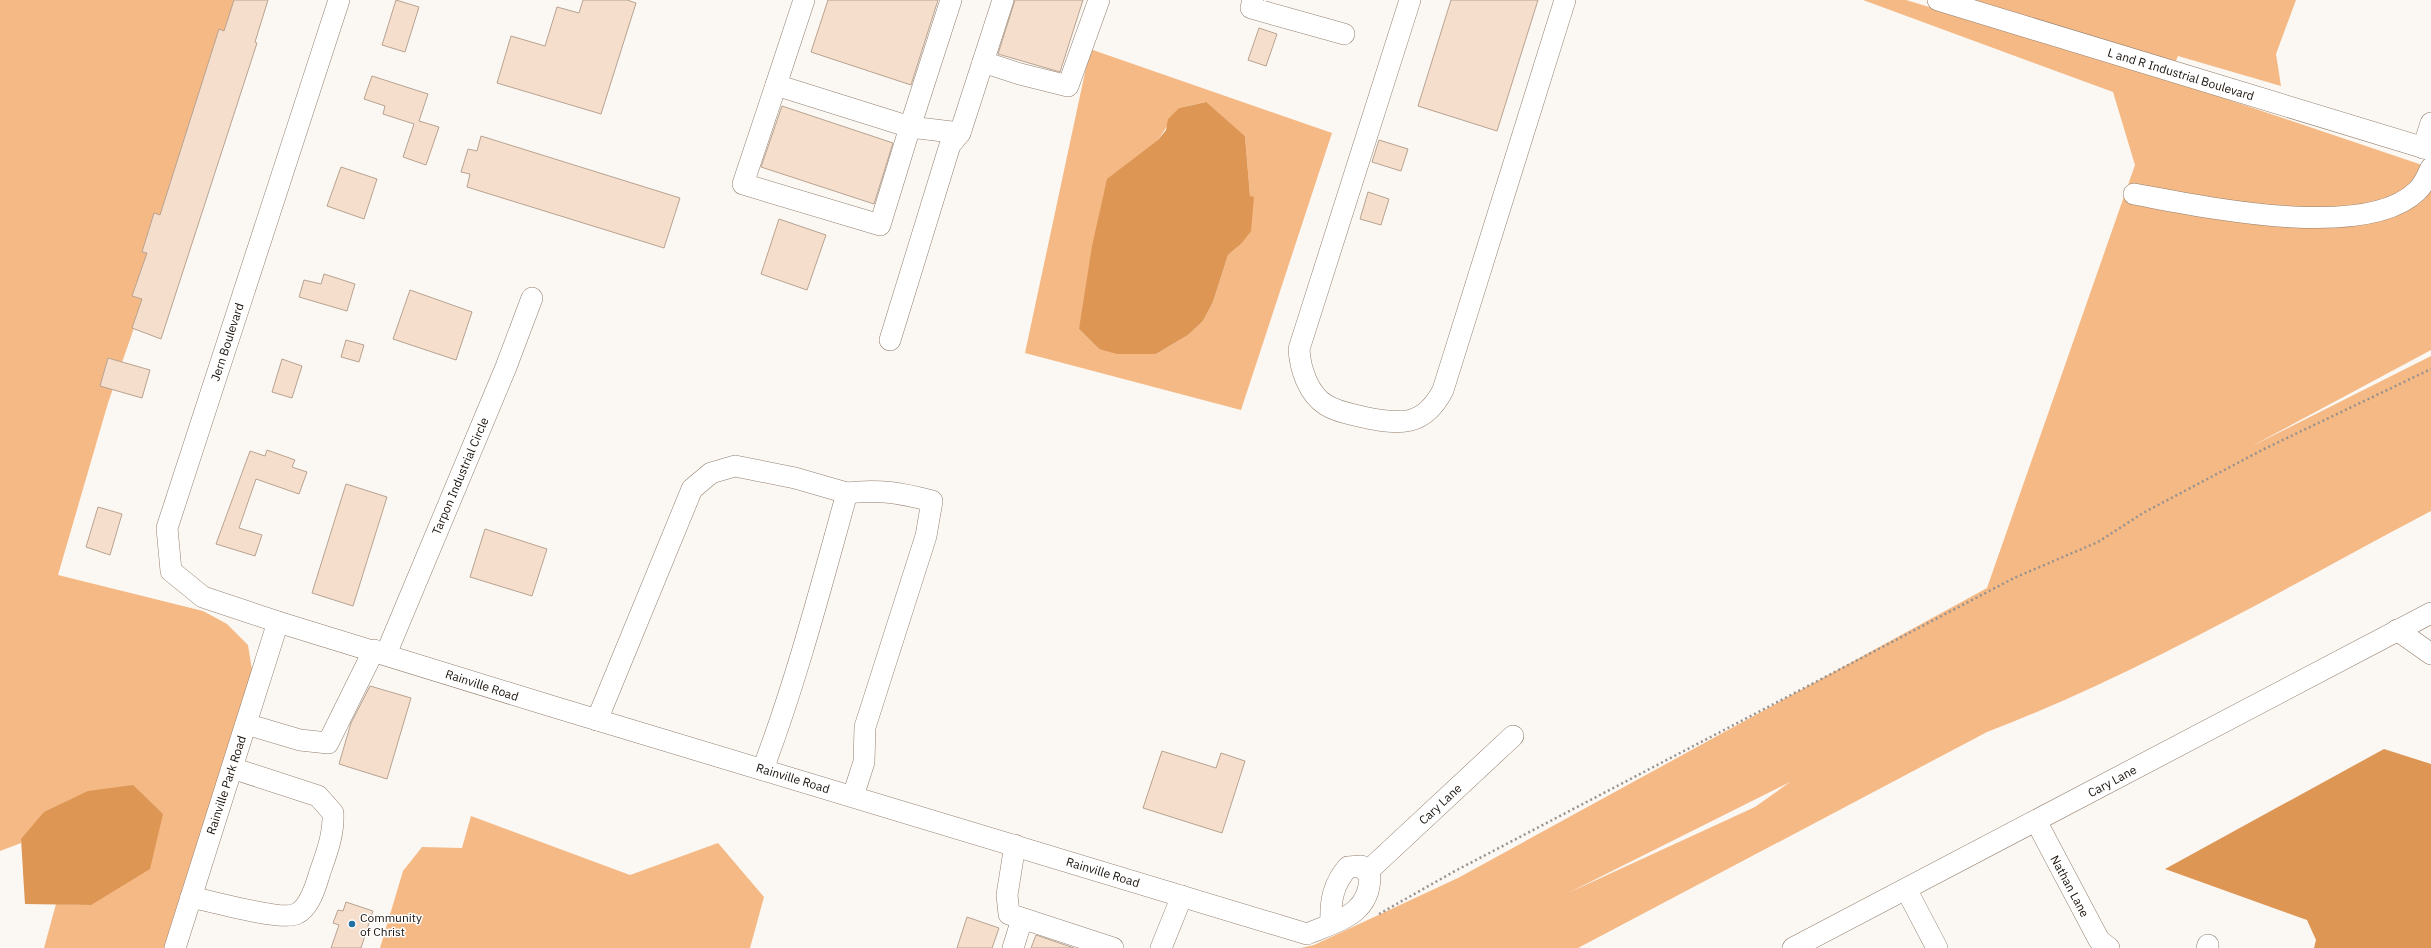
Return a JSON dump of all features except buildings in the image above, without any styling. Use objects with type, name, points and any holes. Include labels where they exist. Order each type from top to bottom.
[{"type":"street","name":"Jern Boulevard","points":[[278,622],[203,597],[171,571],[167,528],[338,0]]},
{"type":"street","points":[[804,0],[743,184],[880,225],[910,127],[952,0]]},
{"type":"street","points":[[890,340],[950,145],[960,133],[1003,0]]},
{"type":"street","points":[[983,62],[1020,74],[1068,86],[1099,0]]},
{"type":"street","points":[[1253,0],[1251,8],[1344,34]]},
{"type":"street","points":[[1410,0],[1299,349],[1305,377],[1313,392],[1325,405],[1345,413],[1392,423],[1408,421],[1422,416],[1435,405],[1443,390],[1565,0]]},
{"type":"street","name":"L and R Industrial Boulevard","points":[[1938,0],[2427,149]]},
{"type":"street","points":[[776,85],[910,127],[960,133]]},
{"type":"street","points":[[2427,149],[2431,123]]},
{"type":"street","points":[[2134,194],[2245,213],[2286,217],[2341,217],[2387,209],[2408,198],[2417,191],[2431,168]]},
{"type":"street","name":"Tarpon Industrial Circle","points":[[246,724],[300,740],[328,743],[380,652],[506,367],[532,298]]},
{"type":"street","points":[[597,720],[692,490],[711,473],[734,466],[794,478],[847,494],[872,490],[898,492],[932,502],[926,536],[865,727],[864,762],[853,796]]},
{"type":"street","points":[[763,769],[780,724],[804,646],[847,494]]},
{"type":"street","name":"Cary Lane","points":[[1793,948],[2431,613]]},
{"type":"street","name":"Rainville Road","points":[[278,622],[380,652],[597,720],[1307,934],[1331,924]]},
{"type":"street","name":"Rainville Park Road","points":[[174,948],[278,622]]},
{"type":"street","points":[[2397,630],[2431,654]]},
{"type":"street","name":"Cary Lane","points":[[1367,872],[1513,736]]},
{"type":"street","points":[[191,896],[280,916],[296,914],[305,906],[315,890],[334,832],[333,813],[318,796],[232,768]]},
{"type":"street","name":"Nathan Lane","points":[[2036,821],[2099,940],[2109,948]]},
{"type":"street","points":[[1015,845],[1007,895],[1009,914],[1081,943],[1113,948]]},
{"type":"street","points":[[1361,866],[1370,876],[1370,891],[1353,914],[1331,924],[1330,900],[1339,877],[1348,867],[1361,866]]},
{"type":"street","points":[[1906,889],[1937,948]]},
{"type":"street","points":[[1161,948],[1182,896]]},
{"type":"street","points":[[1013,948],[1022,919]]},
{"type":"path","points":[[1378,914],[1462,868],[2014,578],[2098,542],[2143,513],[2258,453],[2431,369]]},
{"type":"shaded area","points":[[0,0],[241,0],[189,169],[108,403],[58,575],[203,611],[227,624],[248,645],[252,670],[164,948],[44,948],[56,904],[91,905],[21,839],[21,843],[0,851]]},
{"type":"shaded area","points":[[1863,0],[1906,0],[2170,80],[2431,168],[2431,350],[2250,447],[2431,356],[2431,511],[2157,656],[2044,709],[1987,732],[1578,948],[1301,948],[1314,945],[1458,878],[1987,588],[2135,165],[2113,92]],"holes":[[[1790,782],[1755,807],[1568,893]]]},
{"type":"shaded area","points":[[1969,0],[2296,0],[2276,54],[2281,86],[2178,56],[2175,63]]},
{"type":"shaded area","points":[[1090,49],[1332,133],[1241,410],[1025,353]],"holes":[[[1205,102],[1245,136],[1250,196],[1241,244],[1228,255],[1213,302],[1203,321],[1188,335],[1156,354],[1099,349],[1079,329],[1158,140],[1179,108]]]},
{"type":"shaded area","points":[[1206,102],[1245,136],[1250,196],[1254,197],[1251,231],[1241,244],[1228,255],[1213,302],[1203,321],[1188,335],[1156,354],[1117,354],[1099,349],[1079,329],[1092,246],[1107,179],[1158,140],[1166,130],[1168,119],[1179,108]]},
{"type":"shaded area","points":[[2384,749],[2431,764],[2431,948],[2314,948],[2316,940],[2307,920],[2165,869]]},
{"type":"shaded area","points":[[133,785],[163,814],[150,869],[91,905],[25,904],[21,839],[44,812],[88,791]]},
{"type":"shaded area","points":[[471,816],[630,875],[718,843],[764,897],[750,948],[380,948],[403,871],[422,847],[462,848]]},
{"type":"place","name":"Community of Christ","points":[[352,924]]}]
